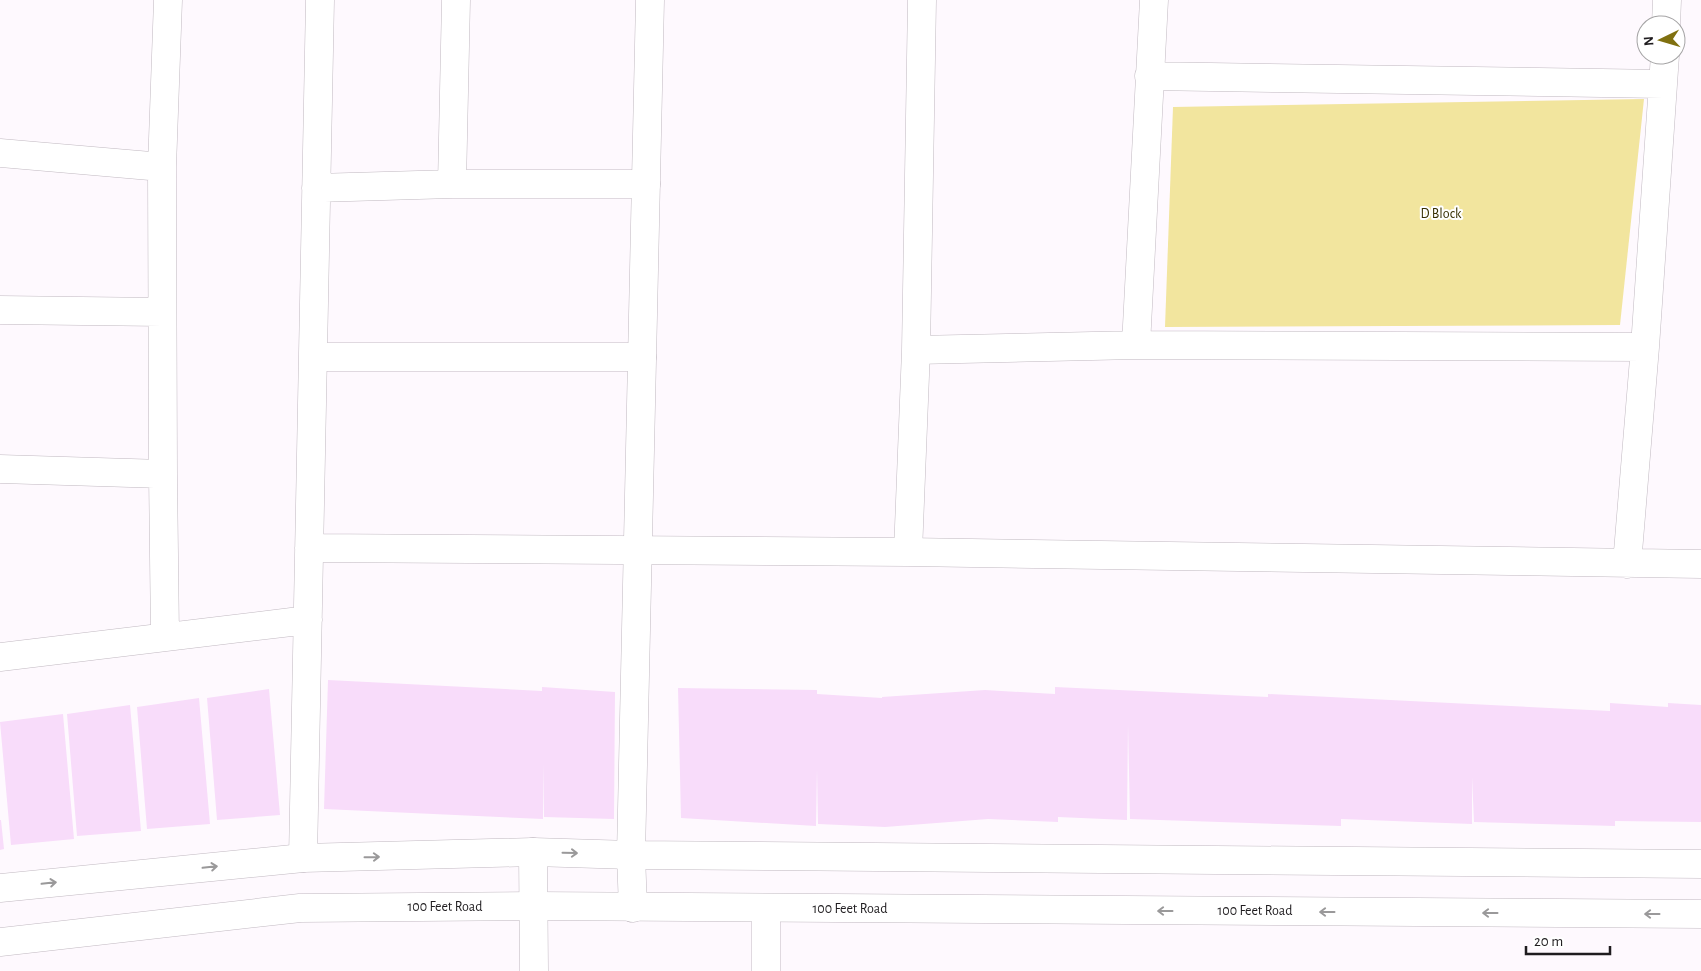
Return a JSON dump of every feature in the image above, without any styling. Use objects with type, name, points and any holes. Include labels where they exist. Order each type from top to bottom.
[{"type":"street","points":[[165,637],[162,167],[168,0]]},
{"type":"street","points":[[303,858],[320,0]]},
{"type":"street","points":[[452,184],[456,0]]},
{"type":"street","points":[[633,908],[631,855],[650,0]]},
{"type":"street","points":[[908,552],[916,350],[922,0]]},
{"type":"street","points":[[1136,346],[1154,0]]},
{"type":"street","points":[[1666,15],[1667,0]]},
{"type":"street","points":[[1627,564],[1645,347],[1664,65]]},
{"type":"street","points":[[1149,76],[1663,84]]},
{"type":"street","points":[[0,153],[162,167]]},
{"type":"street","points":[[316,188],[452,184],[646,184]]},
{"type":"street","points":[[0,310],[162,312]]},
{"type":"street","points":[[916,350],[1136,346],[1645,347]]},
{"type":"street","points":[[313,357],[642,356]]},
{"type":"street","points":[[0,469],[163,474]]},
{"type":"street","points":[[310,548],[908,552],[1701,564]]},
{"type":"street","points":[[0,657],[308,620]]},
{"type":"street","points":[[532,852],[534,971]]},
{"type":"street","points":[[0,888],[303,858],[532,852],[631,855],[1701,864]]},
{"type":"street","name":"100 Feet Road","points":[[0,942],[300,908],[534,906],[1701,914]]},
{"type":"street","points":[[766,908],[766,971]]},
{"type":"green space","name":"D Block","points":[[1644,99],[1620,325],[1165,327],[1173,107]]},
{"type":"building","points":[[328,680],[542,691],[542,687],[615,692],[614,819],[544,817],[543,763],[543,819],[324,809]]},
{"type":"building","points":[[1055,687],[1268,697],[1268,694],[1610,711],[1610,703],[1668,707],[1668,703],[1701,705],[1701,822],[1615,821],[1615,826],[1474,822],[1472,777],[1472,824],[1341,819],[1341,826],[1130,819],[1128,724],[1127,820],[1058,817],[1058,822],[988,819],[885,827],[818,824],[817,769],[816,826],[681,818],[678,688],[817,690],[817,694],[882,698],[985,690],[1055,694]]},
{"type":"building","points":[[269,689],[280,815],[217,820],[207,698]]},
{"type":"building","points":[[199,698],[210,824],[147,829],[137,707]]},
{"type":"building","points":[[130,705],[141,831],[77,836],[67,714]]},
{"type":"building","points":[[63,714],[74,839],[11,845],[0,722]]},
{"type":"building","points":[[0,820],[4,849],[0,850]]}]
